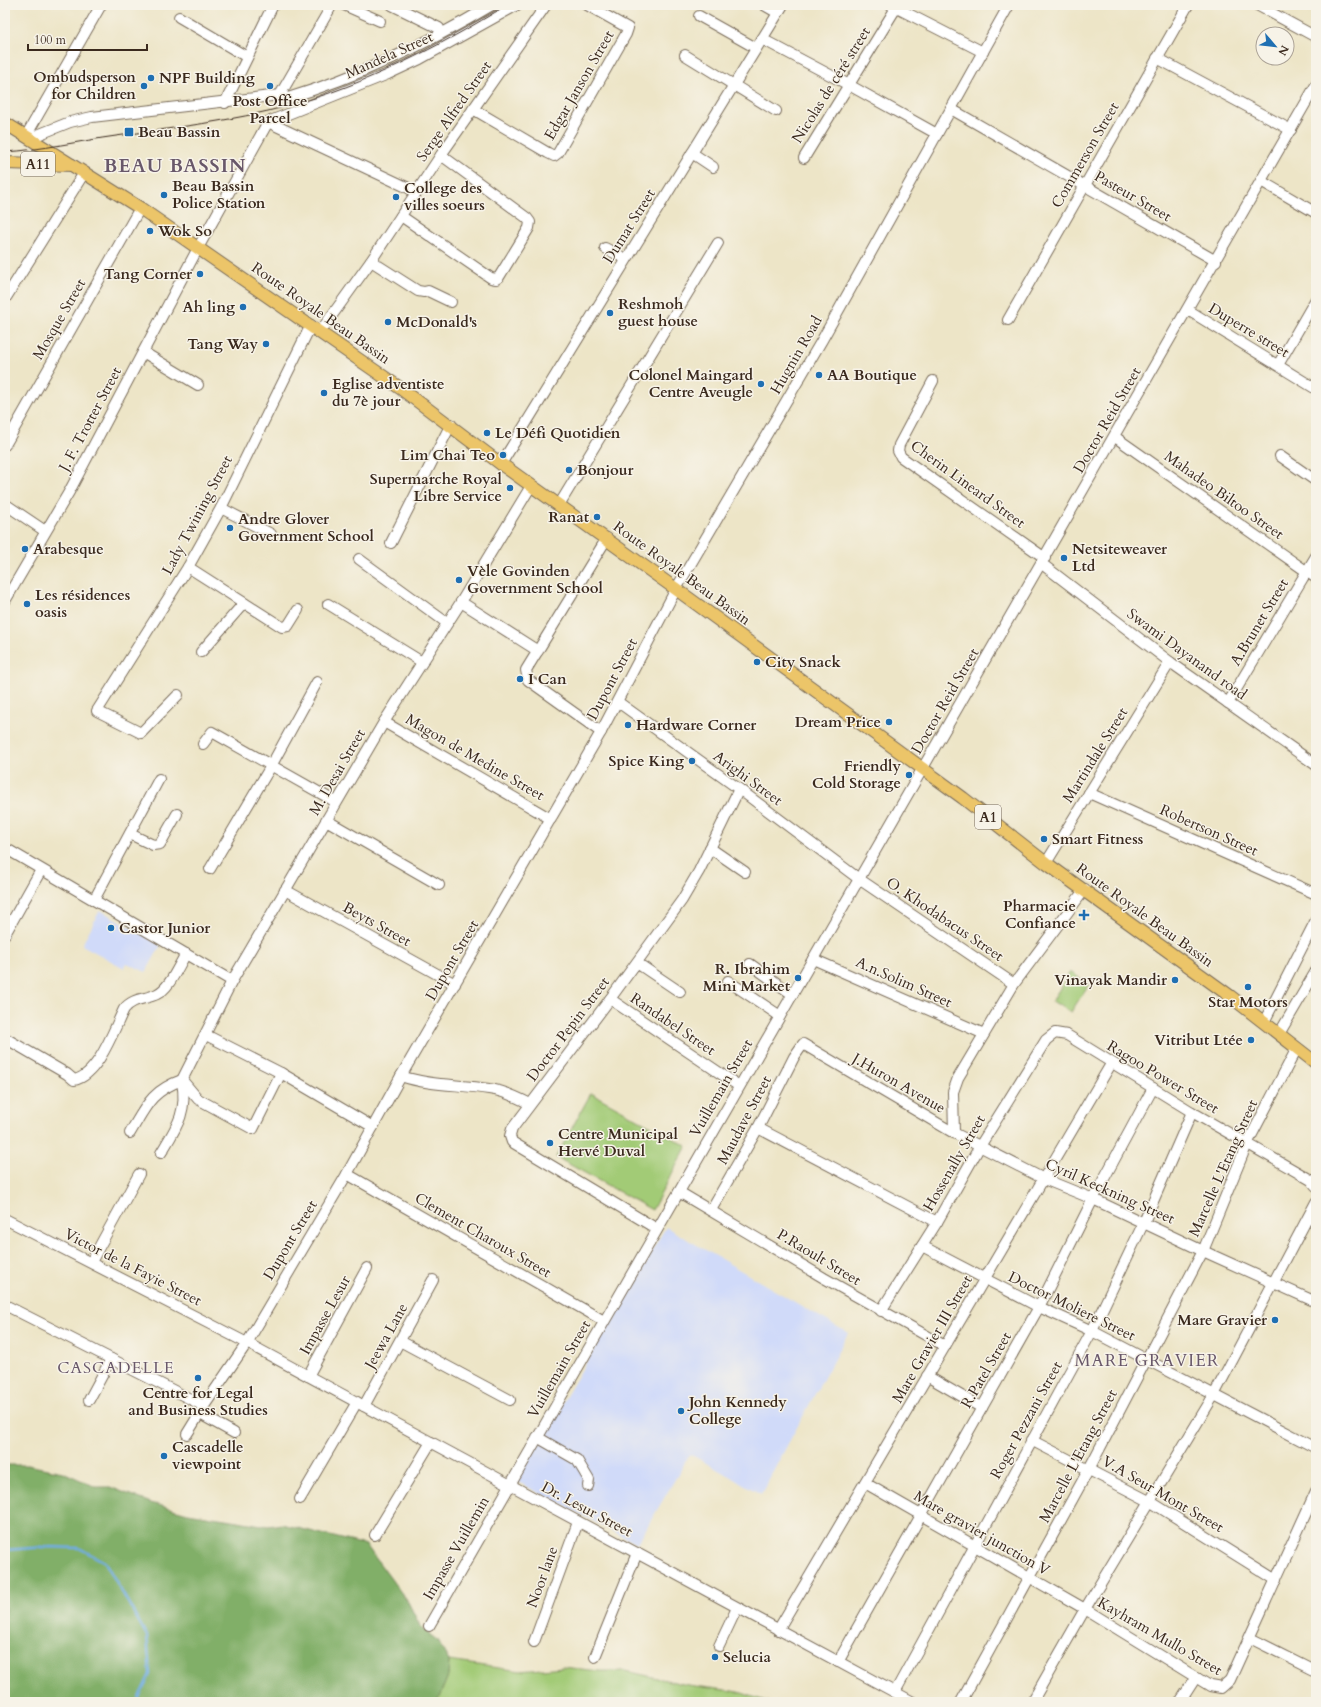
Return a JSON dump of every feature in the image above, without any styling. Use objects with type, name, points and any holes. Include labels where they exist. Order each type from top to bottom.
[{"type":"main road","name":"Route Royale Beau Bassin","points":[[10,126],[140,208],[451,424],[531,486],[607,538],[963,798],[1046,863],[1085,889],[1264,1022],[1316,1063]]},
{"type":"main road","name":"A11","points":[[5,163],[72,165]]},
{"type":"street","points":[[28,137],[100,5]]},
{"type":"street","points":[[224,103],[273,5]]},
{"type":"street","points":[[280,95],[332,5]]},
{"type":"street","points":[[344,5],[380,21]]},
{"type":"street","points":[[392,5],[439,28]]},
{"type":"street","points":[[28,137],[70,122],[92,117],[224,103],[280,95],[288,98],[366,71],[406,52],[492,5]]},
{"type":"street","name":"Mandela Street","points":[[268,122],[388,74],[420,59],[517,5]]},
{"type":"street","name":"Serge Alfred Street","points":[[315,329],[371,261],[441,155],[546,5]]},
{"type":"street","name":"Edgar Janson Street","points":[[473,109],[548,153],[554,156],[558,153],[628,28],[587,5]]},
{"type":"street","points":[[764,5],[780,9]]},
{"type":"street","points":[[951,109],[1009,5]]},
{"type":"street","name":"Commerson Street","points":[[1008,320],[1188,5]]},
{"type":"street","points":[[1257,5],[1316,37]]},
{"type":"street","points":[[894,6],[983,52]]},
{"type":"street","name":"Nicolas de céré street","points":[[804,158],[849,85],[894,6]]},
{"type":"street","name":"Dumat Street","points":[[501,464],[780,9]]},
{"type":"street","points":[[699,16],[849,85],[937,134]]},
{"type":"street","points":[[179,18],[248,57]]},
{"type":"street","points":[[685,55],[733,86],[776,111]]},
{"type":"street","points":[[1157,58],[1291,130]]},
{"type":"street","name":"Doctor Reid Street","points":[[922,769],[1044,561],[1316,85]]},
{"type":"street","name":"Hugnin Road","points":[[676,589],[822,340],[951,109]]},
{"type":"street","name":"Pasteur Street","points":[[951,109],[1216,260]]},
{"type":"street","points":[[268,122],[417,192]]},
{"type":"street","name":"J. F. Trotter Street","points":[[5,601],[68,492],[198,248],[268,122]]},
{"type":"street","points":[[692,153],[713,167]]},
{"type":"street","points":[[401,216],[491,278],[499,277],[529,228],[530,222],[441,155]]},
{"type":"street","points":[[5,299],[84,173]]},
{"type":"street","points":[[1261,181],[1316,213]]},
{"type":"street","name":"Mosque Street","points":[[5,445],[140,208]]},
{"type":"street","points":[[559,505],[718,243]]},
{"type":"street","points":[[605,248],[626,259]]},
{"type":"street","points":[[371,261],[418,291],[431,291],[451,302]]},
{"type":"street","points":[[1278,365],[1316,299]]},
{"type":"street","name":"Duperre street","points":[[1188,310],[1316,388]]},
{"type":"street","name":"Lady Twining Street","points":[[178,695],[141,732],[97,711],[188,567],[315,329]]},
{"type":"street","points":[[143,352],[198,385]]},
{"type":"street","name":"Cherin Lineard Street","points":[[933,381],[899,445],[898,451],[901,456],[1044,561]]},
{"type":"street","points":[[391,542],[451,424]]},
{"type":"street","name":"Mahadeo Biltoo Street","points":[[1115,437],[1316,578]]},
{"type":"street","points":[[1280,456],[1316,481]]},
{"type":"street","name":"M. Desai Street","points":[[182,1080],[232,981],[336,802],[384,722],[461,602],[531,486]]},
{"type":"street","points":[[5,504],[46,531]]},
{"type":"street","points":[[220,508],[271,534]]},
{"type":"street","points":[[601,732],[528,680],[526,670],[607,538]]},
{"type":"street","name":"A.Brunet Street","points":[[1228,702],[1316,556]]},
{"type":"street","points":[[359,559],[447,623]]},
{"type":"street","name":"Swami Dayanand road","points":[[1044,561],[1170,662],[1316,765]]},
{"type":"street","points":[[188,567],[282,627],[288,626],[298,610]]},
{"type":"street","name":"Dupont Street","points":[[187,1434],[247,1343],[347,1174],[401,1076],[618,702],[676,589]]},
{"type":"street","points":[[461,602],[538,651]]},
{"type":"street","points":[[201,652],[244,603]]},
{"type":"street","points":[[328,604],[422,662]]},
{"type":"street","name":"Martindale Street","points":[[1046,863],[1170,662]]},
{"type":"street","points":[[210,869],[271,766],[317,682]]},
{"type":"street","name":"Arighi Street","points":[[618,702],[739,789],[858,879]]},
{"type":"street","name":"Magon de Medine Street","points":[[384,722],[550,820]]},
{"type":"street","points":[[204,744],[212,732],[238,745],[271,766],[336,802]]},
{"type":"street","name":"Vuillemain Street","points":[[510,1485],[922,769]]},
{"type":"street","points":[[94,900],[159,779]]},
{"type":"street","name":"Doctor Pepin Street","points":[[657,1229],[512,1142],[510,1136],[512,1129],[530,1104],[637,963],[682,900],[739,789]]},
{"type":"street","name":"Robertson Street","points":[[1089,793],[1316,894]]},
{"type":"street","points":[[130,834],[153,845],[160,844],[177,814]]},
{"type":"street","points":[[326,820],[440,885]]},
{"type":"street","points":[[5,848],[232,981]]},
{"type":"street","points":[[710,848],[746,872]]},
{"type":"street","points":[[6,927],[41,870]]},
{"type":"street","name":"O. Khodabacus Street","points":[[858,879],[1014,984]]},
{"type":"street","points":[[954,1133],[953,1092],[958,1078],[1014,984],[1085,889]]},
{"type":"street","name":"Beyts Street","points":[[285,890],[455,984]]},
{"type":"street","points":[[1264,1022],[1316,920]]},
{"type":"street","points":[[5,1038],[67,1074],[74,1080],[80,1079],[88,1074],[96,1064],[129,1002],[157,994],[164,990],[186,954]]},
{"type":"street","name":"A.n.Solim Street","points":[[813,959],[984,1034]]},
{"type":"street","points":[[637,963],[680,992]]},
{"type":"street","points":[[750,964],[792,994]]},
{"type":"street","points":[[1279,1034],[1316,971]]},
{"type":"street","points":[[728,981],[780,1016]]},
{"type":"street","name":"Randabel Street","points":[[610,999],[739,1086]]},
{"type":"street","name":"Ragoo Power Street","points":[[1055,1033],[1067,1035],[1111,1064],[1311,1180],[1316,1186]]},
{"type":"street","name":"Hossenally Street","points":[[880,1311],[937,1222],[980,1146],[1046,1040],[1055,1033]]},
{"type":"street","points":[[206,1035],[280,1073],[373,1127]]},
{"type":"street","name":"J.Huron Avenue","points":[[803,1044],[954,1133],[980,1146]]},
{"type":"street","name":"Maudave Street","points":[[711,1210],[758,1128],[794,1057],[803,1044]]},
{"type":"street","name":"Marcelle L'Etang Street","points":[[961,1702],[1031,1578],[1203,1251],[1247,1144],[1297,1048]]},
{"type":"street","name":"Mare Gravier III Street","points":[[778,1630],[1111,1064]]},
{"type":"street","points":[[182,1080],[198,1099],[253,1130],[280,1073]]},
{"type":"street","points":[[401,1076],[420,1082],[491,1089],[511,1094],[530,1104]]},
{"type":"street","points":[[130,1133],[151,1098],[167,1085],[182,1080]]},
{"type":"street","points":[[161,1153],[177,1127],[184,1110],[182,1080]]},
{"type":"street","name":"R.Patel Street","points":[[838,1662],[1039,1307],[1093,1199],[1153,1088]]},
{"type":"street","name":"Roger Pezzani Street","points":[[895,1692],[1031,1440],[1092,1331],[1144,1222],[1192,1112]]},
{"type":"street","points":[[758,1128],[937,1222]]},
{"type":"street","name":"Cyril Keckning Street","points":[[980,1146],[1044,1178],[1144,1222],[1203,1251],[1316,1302]]},
{"type":"street","points":[[91,1262],[139,1174]]},
{"type":"street","name":"Clement Charoux Street","points":[[347,1174],[604,1321]]},
{"type":"street","name":"P.Raoult Street","points":[[679,1192],[880,1311],[945,1346]]},
{"type":"street","points":[[1032,1702],[1085,1609],[1151,1502],[1214,1395],[1316,1202]]},
{"type":"street","name":"Victor de la Fayie Street","points":[[5,1219],[247,1343]]},
{"type":"street","name":"Doctor Moliere Street","points":[[922,1246],[1039,1307],[1092,1331],[1316,1448]]},
{"type":"street","name":"Impasse Lesur","points":[[308,1376],[367,1268]]},
{"type":"street","name":"Jeewa Lane","points":[[300,1499],[400,1341],[433,1280]]},
{"type":"street","points":[[5,1305],[111,1359],[202,1410],[234,1433]]},
{"type":"street","points":[[400,1341],[510,1400]]},
{"type":"street","name":"Dr. Lesur Street","points":[[247,1343],[912,1702]]},
{"type":"street","points":[[89,1400],[111,1359]]},
{"type":"street","points":[[927,1376],[982,1408]]},
{"type":"street","points":[[538,1437],[577,1460],[589,1480],[588,1486]]},
{"type":"street","name":"V.A Seur Mont Street","points":[[1031,1440],[1151,1502],[1276,1580]]},
{"type":"street","points":[[375,1535],[431,1442]]},
{"type":"street","name":"Mare gravier junction V","points":[[865,1483],[920,1516],[1085,1609]]},
{"type":"street","name":"Impasse Vuillemin","points":[[429,1626],[510,1485]]},
{"type":"street","points":[[1316,1491],[1250,1638],[1316,1671]]},
{"type":"street","name":"Noor lane","points":[[534,1642],[578,1522]]},
{"type":"street","points":[[595,1657],[637,1553]]},
{"type":"street","points":[[719,1646],[737,1608]]},
{"type":"street","name":"Kayhram Mullo Street","points":[[1085,1609],[1210,1686],[1221,1688],[1230,1680],[1250,1638]]},
{"type":"street","points":[[1180,1702],[1196,1677]]},
{"type":"shaded area","name":"Castor Junior","points":[[100,910],[161,945],[146,972],[127,963],[124,968],[82,945]]},
{"type":"shaded area","name":"John Kennedy College","points":[[666,1227],[848,1333],[761,1494],[690,1454],[637,1544],[516,1481]]},
{"type":"green space","points":[[1070,972],[1089,984],[1071,1012],[1052,1001]]},
{"type":"green space","points":[[591,1093],[687,1146],[652,1210],[556,1157]]},
{"type":"green space","points":[[5,1465],[27,1465],[63,1472],[96,1487],[110,1487],[151,1503],[188,1513],[268,1526],[282,1524],[366,1545],[408,1602],[421,1628],[437,1640],[449,1661],[448,1676],[437,1702],[5,1702]]},
{"type":"green space","points":[[449,1661],[520,1671],[563,1667],[599,1671],[626,1671],[688,1685],[739,1692],[768,1702],[437,1702],[448,1676]]},
{"type":"waterway","points":[[5,1550],[46,1547],[79,1548],[105,1562],[147,1636],[150,1674],[137,1702]]},
{"type":"tram line","points":[[5,152],[202,124],[288,106],[373,76],[455,36],[507,5]]},
{"type":"place","name":"NPF Building","points":[[151,78]]},
{"type":"place","name":"Ombudsperson for Children","points":[[144,86]]},
{"type":"place","name":"Post Office Parcel","points":[[270,86]]},
{"type":"place","name":"Beau Bassin","points":[[129,132]]},
{"type":"place","name":"Beau Bassin Police Station","points":[[164,195]]},
{"type":"place","name":"College des villes soeurs","points":[[396,197]]},
{"type":"place","name":"Wok So","points":[[150,231]]},
{"type":"place","name":"Tang Corner","points":[[200,274]]},
{"type":"place","name":"Ah ling","points":[[243,307]]},
{"type":"place","name":"Reshmoh guest house","points":[[610,313]]},
{"type":"place","name":"McDonald's","points":[[388,322]]},
{"type":"place","name":"Tang Way","points":[[266,344]]},
{"type":"place","name":"AA Boutique","points":[[819,375]]},
{"type":"place","name":"Colonel Maingard Centre Aveugle","points":[[761,384]]},
{"type":"place","name":"Eglise adventiste du 7è jour","points":[[324,393]]},
{"type":"place","name":"Le Défi Quotidien","points":[[487,433]]},
{"type":"place","name":"Lim Chai Teo","points":[[503,455]]},
{"type":"place","name":"Bonjour","points":[[569,470]]},
{"type":"place","name":"Supermarche Royal Libre Service","points":[[510,488]]},
{"type":"place","name":"Ranat","points":[[597,517]]},
{"type":"place","name":"Andre Glover Government School","points":[[230,528]]},
{"type":"place","name":"Arabesque","points":[[25,549]]},
{"type":"place","name":"Netsiteweaver Ltd","points":[[1064,558]]},
{"type":"place","name":"Vèle Govinden Government School","points":[[459,580]]},
{"type":"place","name":"Les résidences oasis","points":[[27,604]]},
{"type":"place","name":"City Snack","points":[[757,662]]},
{"type":"place","name":"I Can","points":[[520,679]]},
{"type":"place","name":"Dream Price","points":[[889,722]]},
{"type":"place","name":"Hardware Corner","points":[[628,725]]},
{"type":"place","name":"Spice King","points":[[692,761]]},
{"type":"place","name":"Friendly Cold Storage","points":[[909,775]]},
{"type":"place","name":"Smart Fitness","points":[[1044,839]]},
{"type":"place","name":"Pharmacie Confiance","points":[[1084,915]]},
{"type":"place","name":"Castor Junior","points":[[111,928]]},
{"type":"place","name":"R. Ibrahim Mini Market","points":[[798,978]]},
{"type":"place","name":"Vinayak Mandir","points":[[1175,980]]},
{"type":"place","name":"Star Motors","points":[[1248,987]]},
{"type":"place","name":"Vitribut Ltée","points":[[1251,1040]]},
{"type":"place","name":"Centre Municipal Hervé Duval","points":[[550,1143]]},
{"type":"place","name":"Mare Gravier","points":[[1275,1320]]},
{"type":"place","name":"Centre for Legal and Business Studies","points":[[198,1378]]},
{"type":"place","name":"John Kennedy College","points":[[681,1411]]},
{"type":"place","name":"Cascadelle viewpoint","points":[[164,1456]]},
{"type":"place","name":"Selucia","points":[[715,1657]]},
{"type":"district","name":"BEAU BASSIN","points":[[175,165]]},
{"type":"district","name":"MARE GRAVIER","points":[[1147,1360]]},
{"type":"district","name":"CASCADELLE","points":[[116,1367]]}]
